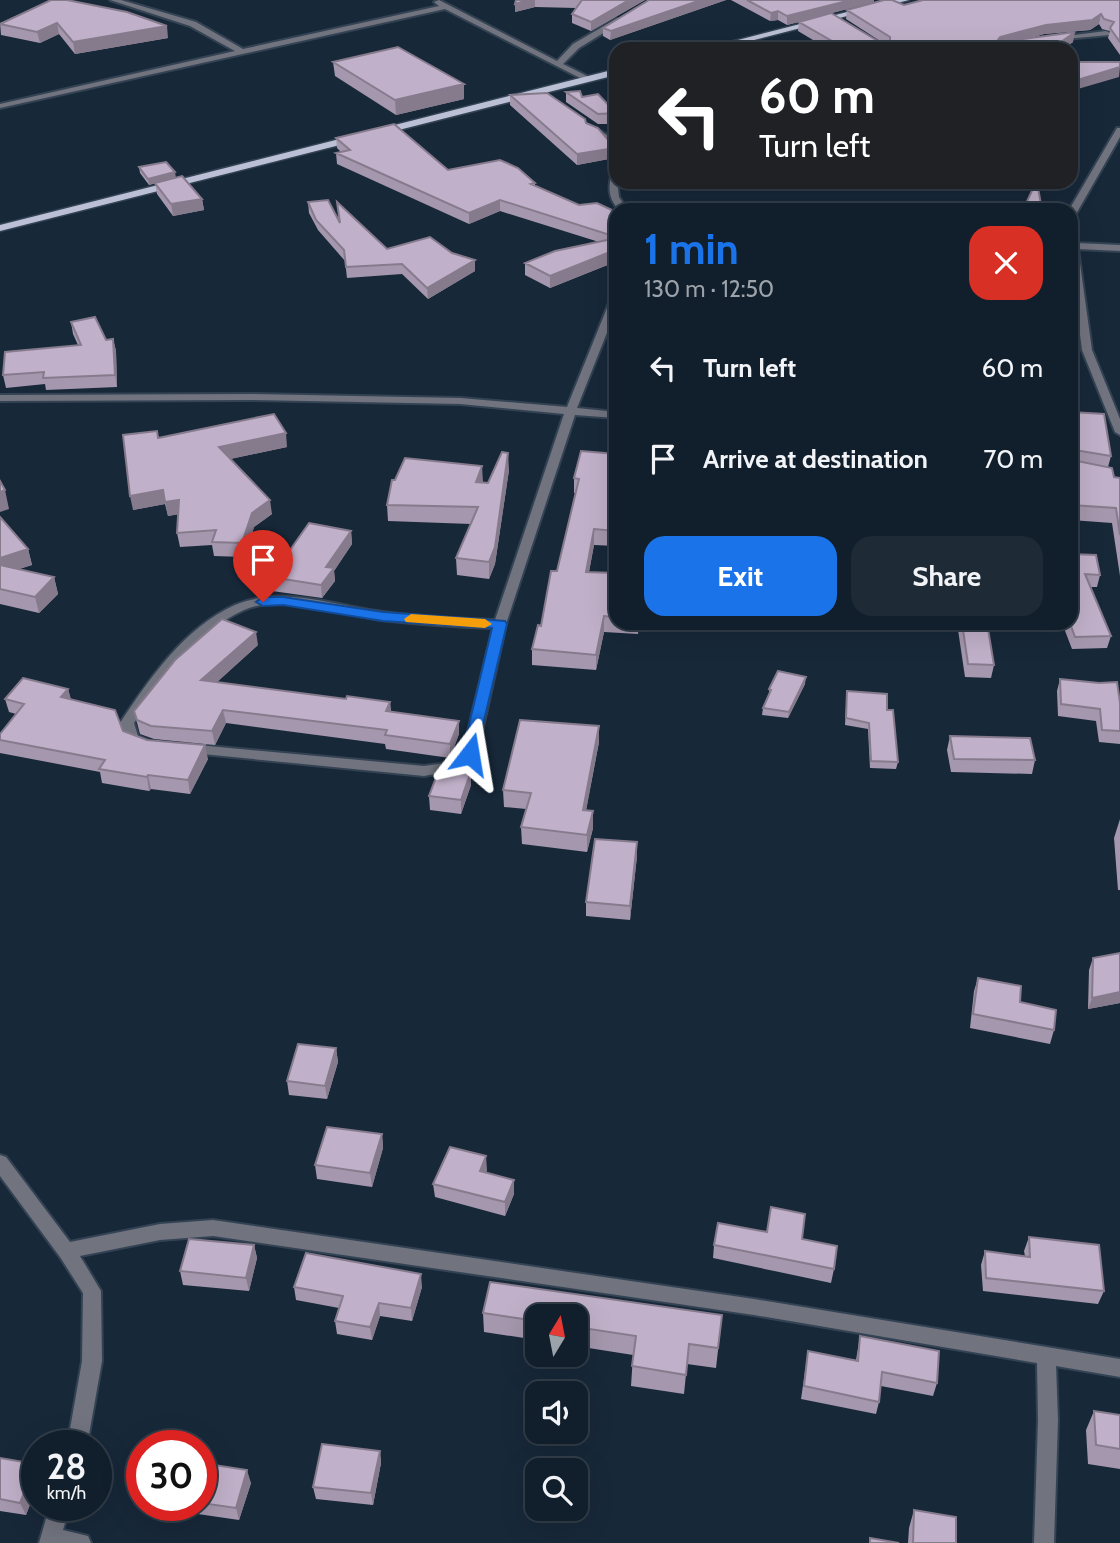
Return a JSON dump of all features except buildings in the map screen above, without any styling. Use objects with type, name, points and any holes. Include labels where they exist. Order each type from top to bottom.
[{"type":"main road","points":[[736,42],[905,0]]},
{"type":"main road","points":[[0,228],[609,74]]},
{"type":"street","points":[[114,0],[193,24],[242,52]]},
{"type":"street","points":[[432,0],[586,79]]},
{"type":"street","points":[[0,106],[447,6]]},
{"type":"street","points":[[558,65],[576,46],[632,13]]},
{"type":"street","points":[[833,18],[843,24]]},
{"type":"street","points":[[1045,39],[1106,33]]},
{"type":"street","points":[[541,91],[551,98]]},
{"type":"street","points":[[581,122],[609,140]]},
{"type":"street","points":[[591,130],[609,128]]},
{"type":"street","points":[[1077,203],[1120,130]]},
{"type":"street","points":[[1107,152],[1120,154]]},
{"type":"street","points":[[1078,246],[1120,248]]},
{"type":"street","points":[[1078,283],[1087,350],[1120,432]]},
{"type":"street","points":[[177,748],[424,771],[457,766],[470,754],[500,624],[570,412],[609,315]]},
{"type":"street","points":[[0,398],[251,397],[446,401],[609,415]]},
{"type":"street","points":[[151,746],[132,739],[127,723],[178,654],[214,624],[242,607],[283,601],[383,616],[500,624]]},
{"type":"street","points":[[0,1162],[92,1291],[92,1361],[81,1430]]},
{"type":"street","points":[[66,1251],[160,1232],[214,1228],[754,1307],[1120,1368]]},
{"type":"street","points":[[1044,1543],[1048,1420],[1046,1357]]},
{"type":"street","points":[[55,1521],[50,1540],[81,1543]]},
{"type":"slow traffic","points":[[411,619],[485,624]]},
{"type":"route","points":[[263,602],[283,601],[383,616],[500,624],[470,754]]}]
